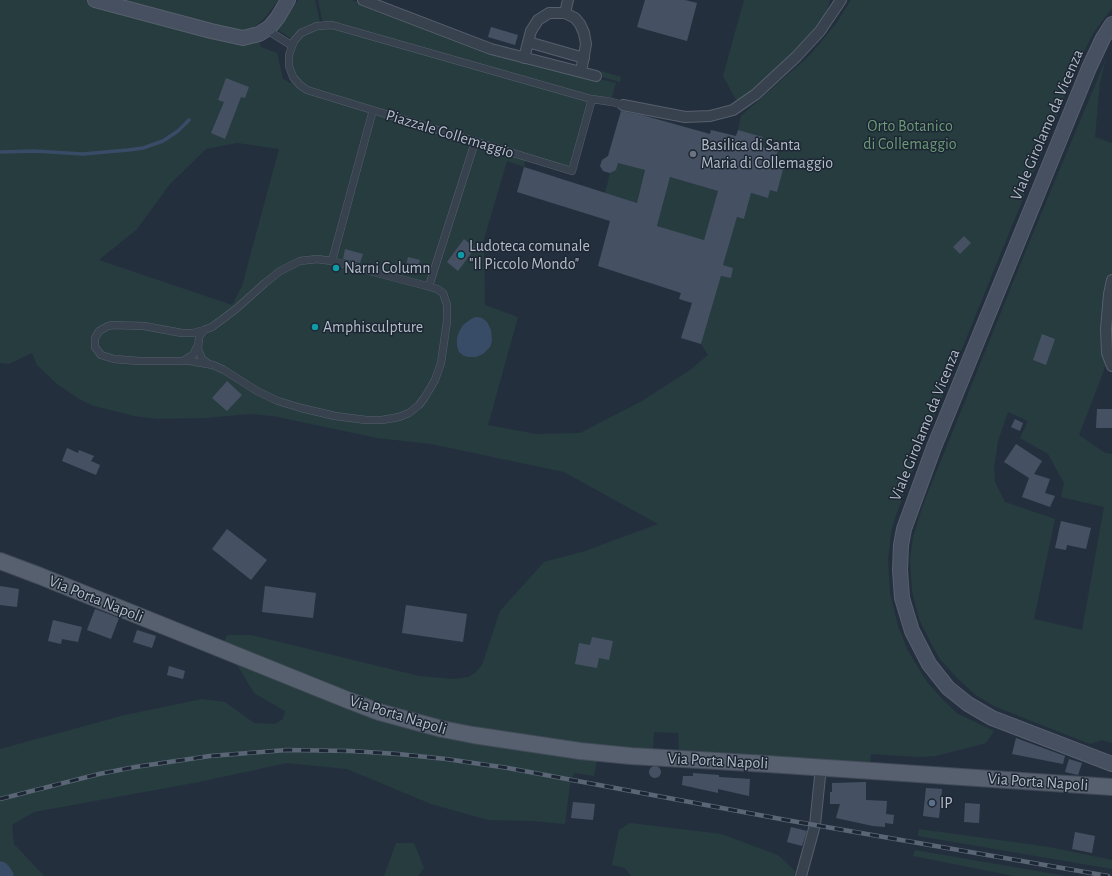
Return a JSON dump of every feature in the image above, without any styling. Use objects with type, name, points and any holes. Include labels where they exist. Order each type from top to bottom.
[{"type":"main road","points":[[95,0],[234,37],[252,37],[267,30],[278,17],[288,0]]},
{"type":"main road","name":"Viale Girolamo da Vicenza","points":[[1112,24],[1103,38],[1089,68],[934,447],[904,529],[900,570],[902,598],[912,631],[929,664],[948,688],[968,704],[992,718],[1112,762]]},
{"type":"main road","name":"Via Porta Napoli","points":[[0,561],[379,712],[474,736],[604,754],[1112,787]]},
{"type":"street","points":[[363,0],[482,46],[596,76]]},
{"type":"street","points":[[565,13],[568,0]]},
{"type":"street","points":[[830,16],[835,0]]},
{"type":"street","points":[[267,30],[291,45],[302,33],[312,27],[332,25],[592,99],[685,117],[704,116],[733,110],[752,97],[787,66],[813,38],[842,0]]},
{"type":"street","points":[[524,58],[533,28],[540,18],[549,13],[565,13],[575,18],[583,30],[586,41],[581,72]]},
{"type":"street","points":[[528,42],[584,58]]},
{"type":"street","name":"Piazzale Collemaggio","points":[[291,45],[289,55],[293,77],[303,88],[307,90],[572,171],[592,99]]},
{"type":"street","points":[[332,262],[373,110]]},
{"type":"street","points":[[428,286],[475,142]]},
{"type":"street","points":[[193,333],[197,336],[200,356],[206,363],[209,364],[224,370],[244,384],[267,396],[301,408],[335,416],[366,420],[382,420],[399,417],[415,408],[425,397],[439,371],[444,354],[447,321],[446,300],[442,291],[428,286],[325,260],[309,259],[302,260],[289,266],[273,276],[236,309],[212,327],[204,330],[193,333],[176,332],[144,326],[114,325],[108,326],[99,331],[95,338],[95,347],[97,351],[106,357],[123,360],[183,361],[209,364]]},
{"type":"street","points":[[1112,280],[1109,294],[1106,329],[1107,353],[1112,366]]},
{"type":"street","points":[[183,361],[193,355],[204,330]]},
{"type":"street","points":[[801,876],[815,825],[821,767]]},
{"type":"green space","name":"Orto Botanico di Collemaggio","points":[[0,0],[278,0],[265,18],[254,27],[261,47],[277,53],[283,79],[290,83],[293,82],[526,159],[524,167],[507,161],[484,239],[485,305],[518,317],[488,425],[536,434],[580,433],[642,401],[690,370],[708,355],[701,344],[721,276],[731,278],[733,268],[723,265],[737,217],[744,219],[751,193],[768,198],[770,190],[777,191],[784,166],[774,163],[778,151],[760,146],[762,137],[738,130],[741,116],[810,55],[835,25],[851,0],[1112,0],[1112,8],[1094,32],[1079,61],[922,447],[892,528],[888,559],[890,593],[898,626],[908,651],[927,682],[944,701],[958,714],[994,731],[986,743],[936,756],[918,757],[871,754],[870,763],[679,753],[678,733],[654,732],[653,751],[597,760],[594,776],[574,773],[570,785],[565,824],[533,821],[488,820],[431,804],[347,769],[287,763],[199,782],[34,812],[12,825],[14,844],[44,876],[0,876],[0,749],[125,715],[202,699],[225,702],[254,723],[275,724],[283,719],[285,711],[254,693],[224,643],[227,635],[251,635],[419,676],[454,679],[468,677],[475,673],[482,665],[500,611],[544,562],[585,551],[658,524],[564,472],[431,444],[377,438],[273,416],[250,414],[204,418],[157,419],[134,416],[94,406],[79,399],[57,384],[37,365],[32,353],[9,364],[0,363]],"holes":[[[237,143],[279,149],[242,286],[232,305],[99,260],[137,229],[170,184],[206,149]]]},
{"type":"green space","points":[[298,0],[315,0],[320,23],[292,39],[277,29]]},
{"type":"green space","points":[[318,0],[352,0],[478,49],[616,83],[612,97],[593,97],[323,23]]},
{"type":"green space","points":[[744,0],[830,0],[826,13],[803,43],[737,102],[723,76]]},
{"type":"green space","points":[[333,27],[589,100],[570,169],[310,89],[298,80],[292,66],[292,51],[300,38],[314,28]]},
{"type":"green space","points":[[1106,59],[1100,82],[1095,137],[1112,143],[1112,344],[1103,373],[1079,435],[1105,453],[1112,454],[1112,743],[1102,740],[1090,744],[996,707],[977,696],[958,679],[939,658],[919,619],[912,591],[910,560],[913,537],[923,505],[1031,238]],"holes":[[[1008,412],[1028,421],[1020,438],[1048,454],[1064,483],[1061,497],[1104,507],[1082,630],[1034,619],[1055,519],[1005,502],[995,482],[994,469],[998,441]]]},
{"type":"green space","points":[[601,71],[621,77],[620,82],[599,76]]},
{"type":"green space","points":[[618,163],[645,170],[637,203],[605,193],[610,173],[616,170]]},
{"type":"green space","points":[[670,177],[718,191],[704,240],[657,226]]},
{"type":"green space","points":[[630,823],[721,834],[778,855],[795,871],[794,876],[631,876],[625,868],[612,865],[619,830]]},
{"type":"green space","points":[[919,829],[1049,847],[1112,860],[1112,869],[918,836]]},
{"type":"green space","points":[[396,843],[414,843],[424,868],[418,876],[384,876]]},
{"type":"green space","points":[[915,850],[1066,876],[1014,876],[913,856]]},
{"type":"water","points":[[476,317],[482,318],[487,322],[491,330],[492,341],[490,347],[483,354],[476,357],[464,356],[459,352],[457,338],[463,325]]},
{"type":"building","points":[[645,0],[685,0],[697,3],[687,41],[637,27]]},
{"type":"building","points":[[491,27],[518,35],[515,45],[488,37]]},
{"type":"building","points":[[226,78],[249,87],[245,98],[241,97],[225,139],[211,133],[224,102],[218,100]]},
{"type":"building","points":[[621,111],[642,115],[710,134],[711,130],[736,136],[738,130],[763,137],[760,146],[778,151],[774,163],[784,166],[777,192],[770,190],[768,198],[751,193],[744,219],[737,217],[723,265],[733,268],[731,278],[721,276],[701,344],[681,338],[692,303],[679,299],[681,293],[598,266],[610,221],[517,192],[524,167],[637,203],[645,170],[618,163],[616,170],[610,173],[603,171],[600,166],[602,160],[608,156]],"holes":[[[670,177],[718,191],[704,240],[657,226]]]},
{"type":"building","points":[[964,236],[971,243],[960,254],[953,247]]},
{"type":"building","name":"Ludoteca comunale \"Il Piccolo Mondo\"","points":[[464,239],[475,248],[458,271],[447,262]]},
{"type":"building","points":[[345,249],[363,254],[360,263],[343,259]]},
{"type":"building","points":[[408,257],[420,260],[418,269],[406,265]]},
{"type":"building","points":[[1042,334],[1055,339],[1046,365],[1033,360]]},
{"type":"building","points":[[227,381],[242,395],[227,411],[212,398]]},
{"type":"building","points":[[1097,409],[1112,409],[1112,428],[1096,428]]},
{"type":"building","points":[[1015,419],[1023,423],[1020,431],[1011,427]]},
{"type":"building","points":[[1016,444],[1042,461],[1034,474],[1050,479],[1045,493],[1055,496],[1050,507],[1022,497],[1029,478],[1004,462]]},
{"type":"building","points":[[67,448],[78,453],[79,450],[94,456],[91,461],[100,465],[96,475],[62,461]]},
{"type":"building","points":[[1061,521],[1091,528],[1086,549],[1067,545],[1066,550],[1055,548]]},
{"type":"building","points":[[227,529],[267,560],[251,580],[212,549]]},
{"type":"building","points":[[0,586],[19,589],[17,607],[0,605]]},
{"type":"building","points":[[265,586],[316,593],[313,618],[262,612]]},
{"type":"building","points":[[406,605],[467,614],[463,642],[402,633]]},
{"type":"building","points":[[95,609],[119,618],[111,639],[87,630]]},
{"type":"building","points":[[53,620],[82,627],[78,642],[62,639],[61,644],[48,641]]},
{"type":"building","points":[[137,630],[156,636],[152,648],[133,642]]},
{"type":"building","points":[[592,637],[613,641],[609,660],[599,658],[597,668],[575,664],[579,643],[590,645]]},
{"type":"building","points":[[169,666],[185,671],[183,679],[167,675]]},
{"type":"building","points":[[1016,738],[1065,756],[1063,764],[1012,754]]},
{"type":"building","points":[[1069,759],[1082,763],[1078,775],[1065,772]]},
{"type":"building","points":[[657,766],[660,767],[660,777],[653,778],[650,777],[649,770],[650,767]]},
{"type":"building","points":[[693,773],[719,775],[719,777],[750,779],[749,796],[718,789],[718,793],[682,785],[683,776],[693,776]]},
{"type":"building","points":[[866,782],[866,800],[887,801],[886,814],[894,815],[893,824],[885,823],[885,827],[873,826],[836,818],[840,804],[830,804],[832,783]]},
{"type":"building","points":[[926,788],[942,789],[939,818],[923,816]]},
{"type":"building","points":[[573,802],[595,804],[593,820],[571,818]]},
{"type":"building","points":[[965,803],[980,804],[979,823],[964,822]]},
{"type":"building","points":[[791,827],[807,831],[802,846],[787,842]]},
{"type":"building","points":[[1075,832],[1095,836],[1092,853],[1072,849]]},
{"type":"waterway","points":[[0,152],[34,151],[83,154],[143,148],[163,141],[178,131],[189,120]]},
{"type":"waterway","points":[[0,872],[3,876]]},
{"type":"railway","points":[[0,799],[99,774],[210,756],[287,750],[351,751],[398,754],[508,768],[786,820],[1108,876]]},
{"type":"place","name":"Basilica di Santa Maria di Collemaggio","points":[[693,154]]},
{"type":"place","name":"Ludoteca comunale \"Il Piccolo Mondo\"","points":[[461,255]]},
{"type":"place","name":"Narni Column","points":[[336,268]]},
{"type":"place","name":"Amphisculpture","points":[[315,327]]},
{"type":"place","name":"IP","points":[[932,803]]}]
